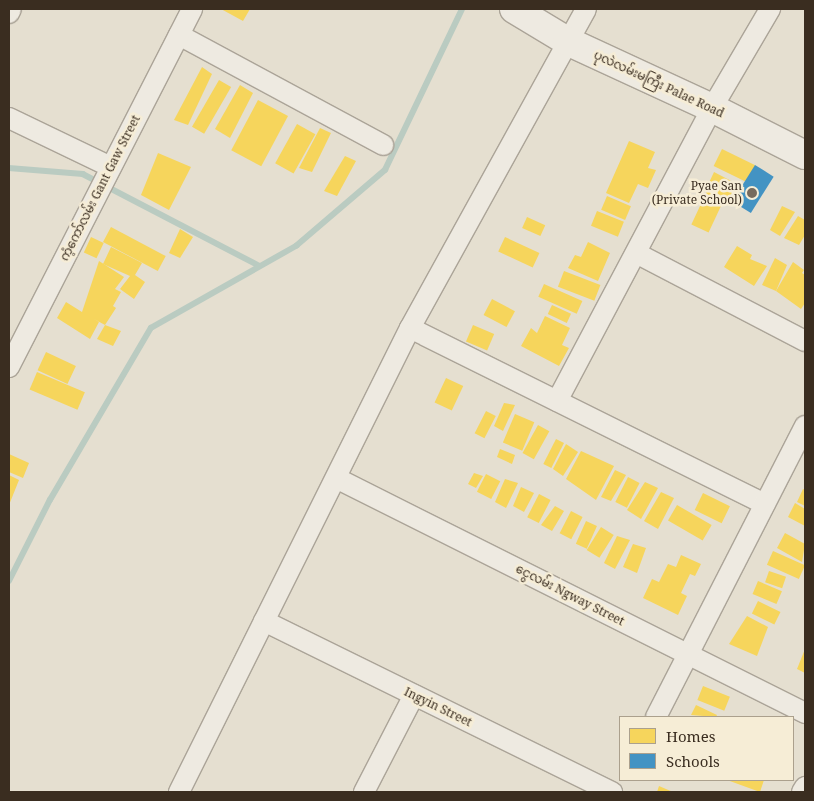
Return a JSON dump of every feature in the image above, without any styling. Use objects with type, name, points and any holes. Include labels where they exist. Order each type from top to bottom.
[{"type":"street","points":[[9,13],[11,9]]},
{"type":"street","name":"ကံ့ကော်လမ်း Gant Gaw Street","points":[[9,367],[192,9]]},
{"type":"street","name":"ပုလဲလမ်းမကြီး Palae Road","points":[[514,9],[567,41],[712,108],[805,155]]},
{"type":"street","points":[[179,792],[410,328],[586,9]]},
{"type":"street","points":[[556,401],[712,108],[770,9]]},
{"type":"street","points":[[179,35],[383,144]]},
{"type":"street","points":[[9,118],[111,167]]},
{"type":"street","points":[[636,253],[805,341]]},
{"type":"street","points":[[410,328],[765,504]]},
{"type":"street","points":[[657,716],[805,426]]},
{"type":"street","name":"ငွေလမ်း Ngway Street","points":[[336,478],[805,713]]},
{"type":"street","name":"Ingyin Street","points":[[264,621],[612,792]]},
{"type":"street","points":[[364,792],[414,694]]},
{"type":"street","points":[[617,792],[623,781]]},
{"type":"street","points":[[802,792],[805,787]]},
{"type":"building: Homes","points":[[221,9],[250,9],[243,21]]},
{"type":"building: Homes","points":[[202,67],[212,74],[188,125],[174,120]]},
{"type":"building: Homes","points":[[219,80],[231,87],[204,134],[192,127]]},
{"type":"building: Homes","points":[[240,85],[253,93],[230,138],[215,129]]},
{"type":"building: Homes","points":[[258,100],[288,116],[261,166],[231,150]]},
{"type":"building: Homes","points":[[297,124],[315,134],[294,174],[275,163]]},
{"type":"building: Homes","points":[[320,128],[331,133],[312,172],[299,168]]},
{"type":"building: Homes","points":[[629,141],[655,152],[648,168],[656,170],[648,188],[638,184],[629,203],[606,193]]},
{"type":"building: Homes","points":[[722,149],[755,165],[747,182],[714,166]]},
{"type":"building: Homes","points":[[158,153],[191,167],[169,210],[141,195]]},
{"type":"building: Homes","points":[[345,156],[356,161],[337,196],[324,191]]},
{"type":"building: Homes","points":[[714,172],[737,184],[728,200],[707,187]]},
{"type":"building: Homes","points":[[707,191],[724,199],[709,233],[691,225]]},
{"type":"building: Homes","points":[[607,196],[631,206],[625,220],[601,210]]},
{"type":"building: Homes","points":[[782,206],[795,212],[780,236],[770,230]]},
{"type":"building: Homes","points":[[597,211],[624,222],[618,237],[591,226]]},
{"type":"building: Homes","points":[[798,216],[805,220],[805,235],[799,245],[784,238]]},
{"type":"building: Homes","points":[[527,217],[545,225],[540,236],[522,228]]},
{"type":"building: Homes","points":[[111,227],[166,256],[158,271],[103,242]]},
{"type":"building: Homes","points":[[180,229],[193,237],[180,258],[169,253]]},
{"type":"building: Homes","points":[[91,237],[104,243],[97,258],[84,252]]},
{"type":"building: Homes","points":[[505,237],[539,253],[533,268],[498,252]]},
{"type":"building: Homes","points":[[588,242],[610,253],[598,281],[568,268],[575,255],[581,257]]},
{"type":"building: Homes","points":[[737,246],[752,255],[750,259],[767,266],[754,286],[724,267]]},
{"type":"building: Homes","points":[[111,247],[142,263],[135,275],[145,282],[134,299],[120,289],[130,276],[103,264]]},
{"type":"building: Homes","points":[[775,258],[787,265],[776,291],[762,285]]},
{"type":"building: Homes","points":[[99,261],[124,277],[115,289],[121,292],[113,306],[116,308],[105,325],[94,319],[99,322],[90,339],[57,318],[66,302],[82,312]]},
{"type":"building: Homes","points":[[793,262],[804,270],[802,273],[805,275],[805,303],[801,309],[776,291]]},
{"type":"building: Homes","points":[[564,271],[600,285],[594,301],[558,287]]},
{"type":"building: Homes","points":[[544,284],[582,301],[577,314],[538,297]]},
{"type":"building: Homes","points":[[492,299],[515,311],[507,327],[484,315]]},
{"type":"building: Homes","points":[[552,305],[571,314],[567,323],[548,314]]},
{"type":"building: Homes","points":[[545,316],[570,328],[562,345],[569,348],[559,366],[521,346],[531,328],[537,333]]},
{"type":"building: Homes","points":[[105,325],[121,331],[113,346],[97,339]]},
{"type":"building: Homes","points":[[473,325],[494,334],[487,351],[466,342]]},
{"type":"building: Homes","points":[[46,352],[76,366],[67,384],[38,370]]},
{"type":"building: Homes","points":[[37,372],[85,392],[77,410],[30,389]]},
{"type":"building: Homes","points":[[446,378],[463,386],[452,411],[435,402]]},
{"type":"building: Homes","points":[[504,403],[515,405],[503,431],[494,426]]},
{"type":"building: Homes","points":[[486,411],[496,416],[484,438],[475,433]]},
{"type":"building: Homes","points":[[515,414],[534,422],[522,451],[503,443]]},
{"type":"building: Homes","points":[[538,425],[549,431],[534,459],[522,453]]},
{"type":"building: Homes","points":[[556,439],[564,443],[551,468],[543,464]]},
{"type":"building: Homes","points":[[566,444],[578,452],[563,476],[553,469]]},
{"type":"building: Homes","points":[[500,449],[515,455],[512,464],[497,457]]},
{"type":"building: Homes","points":[[581,451],[614,466],[596,500],[566,479]]},
{"type":"building: Homes","points":[[9,454],[29,463],[23,478],[9,472]]},
{"type":"building: Homes","points":[[615,470],[626,475],[611,501],[601,497]]},
{"type":"building: Homes","points":[[474,473],[483,476],[476,488],[468,484]]},
{"type":"building: Homes","points":[[486,474],[500,481],[491,499],[477,492]]},
{"type":"building: Homes","points":[[9,475],[19,480],[9,505]]},
{"type":"building: Homes","points":[[628,477],[640,483],[627,508],[615,502]]},
{"type":"building: Homes","points":[[505,479],[518,483],[506,508],[495,502]]},
{"type":"building: Homes","points":[[645,482],[658,488],[641,519],[627,510]]},
{"type":"building: Homes","points":[[521,487],[534,493],[524,512],[513,506]]},
{"type":"building: Homes","points":[[803,489],[805,490],[805,506],[797,502]]},
{"type":"building: Homes","points":[[661,492],[674,498],[658,529],[644,521]]},
{"type":"building: Homes","points":[[703,493],[730,506],[722,523],[695,510]]},
{"type":"building: Homes","points":[[539,494],[551,500],[539,523],[527,517]]},
{"type":"building: Homes","points":[[795,503],[805,509],[805,526],[788,517]]},
{"type":"building: Homes","points":[[677,505],[712,525],[703,541],[668,521]]},
{"type":"building: Homes","points":[[555,506],[564,511],[552,531],[541,525]]},
{"type":"building: Homes","points":[[571,511],[583,517],[571,539],[560,533]]},
{"type":"building: Homes","points":[[586,521],[597,526],[587,549],[576,544]]},
{"type":"building: Homes","points":[[601,527],[614,535],[599,558],[587,550]]},
{"type":"building: Homes","points":[[785,533],[805,544],[802,562],[777,548]]},
{"type":"building: Homes","points":[[617,536],[630,540],[615,569],[604,563]]},
{"type":"building: Homes","points":[[633,544],[646,548],[637,573],[623,567]]},
{"type":"building: Homes","points":[[773,551],[805,565],[799,579],[767,565]]},
{"type":"building: Homes","points":[[681,555],[701,564],[695,576],[690,574],[681,593],[687,596],[678,615],[643,598],[652,579],[659,582],[668,564],[676,567]]},
{"type":"building: Homes","points":[[769,571],[786,577],[782,588],[765,582]]},
{"type":"building: Homes","points":[[758,581],[782,591],[776,604],[753,594]]},
{"type":"building: Homes","points":[[758,601],[780,612],[774,625],[752,614]]},
{"type":"building: Homes","points":[[747,616],[768,627],[757,656],[729,644]]},
{"type":"building: Homes","points":[[805,649],[805,673],[797,669]]},
{"type":"building: Homes","points":[[703,686],[730,697],[724,711],[697,700]]},
{"type":"building: Homes","points":[[696,705],[717,715],[704,716],[691,715]]},
{"type":"building: Homes","points":[[730,781],[764,781],[760,792]]},
{"type":"building: Homes","points":[[659,786],[673,792],[657,792]]},
{"type":"building: Schools","points":[[755,165],[774,177],[751,213],[732,201]]},
{"type":"waterway","points":[[9,581],[50,500],[151,328],[296,246],[385,170],[462,9]]},
{"type":"waterway","points":[[9,168],[83,174],[260,266]]},
{"type":"place","name":"Pyae San (Private School)","points":[[752,193]]}]
